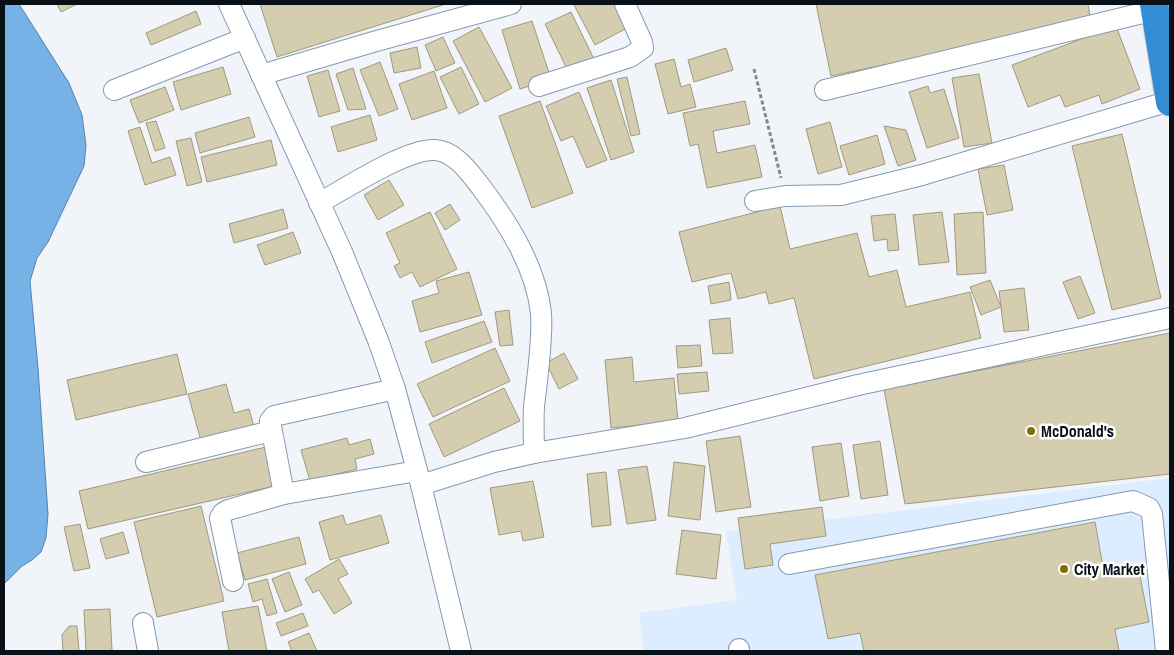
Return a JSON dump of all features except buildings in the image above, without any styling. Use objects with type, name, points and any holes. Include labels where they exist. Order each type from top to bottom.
[{"type":"highway","points":[[1154,7],[1170,101]]},
{"type":"street","points":[[229,4],[362,300],[395,389],[462,651]]},
{"type":"street","points":[[261,75],[511,4]]},
{"type":"street","points":[[539,86],[630,57],[639,52],[643,48],[642,42],[625,4]]},
{"type":"street","points":[[825,90],[1154,7]]},
{"type":"street","points":[[114,90],[245,38]]},
{"type":"street","points":[[755,201],[785,196],[841,195],[922,175],[1170,101]]},
{"type":"street","points":[[319,203],[418,151],[436,150],[452,155],[471,174],[494,204],[517,242],[535,282],[541,313],[534,410],[534,453]]},
{"type":"street","points":[[233,581],[220,518],[228,510],[284,494],[419,478],[534,453],[685,428],[858,384],[1170,318]]},
{"type":"street","points":[[284,494],[271,431],[270,422],[274,416],[395,389]]},
{"type":"street","points":[[146,462],[271,431]]},
{"type":"street","points":[[789,564],[1133,501],[1149,508],[1152,514],[1166,651]]},
{"type":"street","points":[[143,623],[148,651]]},
{"type":"path","points":[[754,70],[785,196]]},
{"type":"shaded area","points":[[1170,478],[1170,651],[644,651],[639,613],[737,600],[726,532]]},
{"type":"water","points":[[4,4],[19,4],[69,83],[82,115],[86,145],[84,166],[48,242],[37,258],[30,281],[48,514],[46,538],[41,552],[22,566],[4,584]]},
{"type":"place","name":"McDonald's","points":[[1031,431]]},
{"type":"place","name":"City Market","points":[[1064,569]]}]
